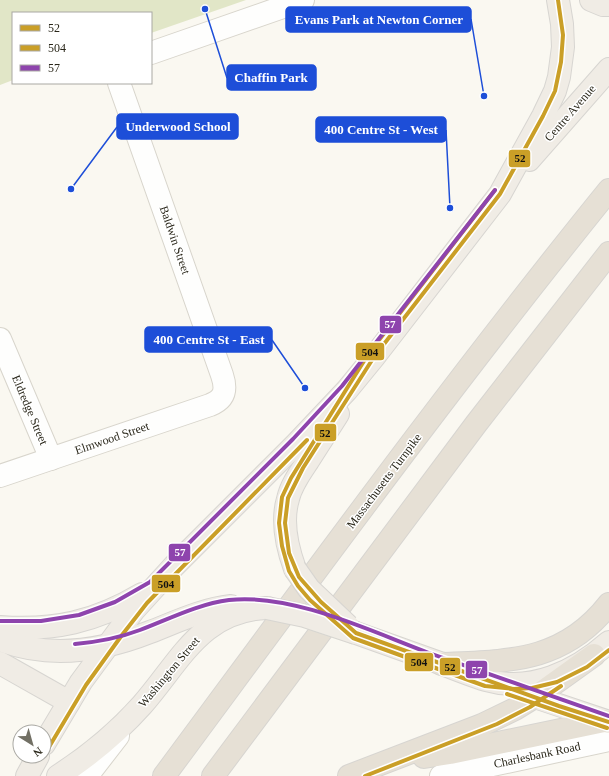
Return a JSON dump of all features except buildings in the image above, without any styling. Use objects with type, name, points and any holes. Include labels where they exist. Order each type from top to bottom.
[{"type":"highway","name":"Massachusetts Turnpike","points":[[164,776],[439,407],[609,190]]},
{"type":"highway","points":[[213,776],[476,424],[609,253]]},
{"type":"highway","points":[[441,664],[493,662],[541,654],[566,642],[582,632],[598,618],[609,604]]},
{"type":"highway","points":[[349,776],[482,725],[515,709],[534,697],[601,648]]},
{"type":"highway","points":[[383,763],[607,728]]},
{"type":"main road","points":[[52,731],[69,702],[130,615],[154,587],[297,443],[347,390],[374,358],[500,194],[548,107],[557,84],[563,47],[558,0]]},
{"type":"main road","points":[[592,0],[603,5],[609,5]]},
{"type":"main road","name":"Centre Avenue","points":[[500,194],[609,69]]},
{"type":"main road","points":[[356,633],[312,592],[295,569],[288,545],[285,523],[286,506],[291,490],[303,468],[374,358]]},
{"type":"main road","points":[[0,627],[39,628],[69,624],[115,608],[137,598],[154,587]]},
{"type":"main road","points":[[0,640],[21,647],[54,651],[107,646],[219,608],[241,606],[266,608]]},
{"type":"main road","name":"Washington Street","points":[[58,776],[79,762],[109,738],[142,705],[186,649],[208,628],[226,616],[236,612],[266,608],[305,616],[487,680],[522,683],[542,680],[555,676],[576,666],[601,648]]},
{"type":"main road","points":[[0,663],[69,702]]},
{"type":"main road","points":[[487,680],[534,697],[607,728]]},
{"type":"main road","points":[[27,776],[34,764]]},
{"type":"street","points":[[152,54],[302,0]]},
{"type":"street","name":"Baldwin Street","points":[[119,84],[223,391]]},
{"type":"street","name":"Eldredge Street","points":[[0,339],[51,459]]},
{"type":"street","name":"Elmwood Street","points":[[0,476],[210,405],[219,400],[223,391]]},
{"type":"street","points":[[87,776],[142,705]]},
{"type":"street","name":"Charlesbank Road","points":[[441,776],[607,728]]},
{"type":"green space","points":[[0,0],[246,0],[152,33],[152,12],[12,12],[12,80],[0,85]]},
{"type":"transit line","name":"52","points":[[558,0],[563,35],[561,62],[555,91],[543,116],[500,194],[374,357],[303,468],[288,498],[285,523],[289,553],[299,577],[321,602],[356,633],[559,706],[609,722]]},
{"type":"transit line","name":"504","points":[[495,190],[369,353],[291,478],[282,497],[279,523],[282,546],[289,571],[298,586],[310,600],[353,638],[485,686],[514,689],[532,688],[557,682],[587,667],[609,650]]},
{"type":"transit line","name":"57","points":[[0,621],[41,621],[79,615],[115,602],[150,582],[293,439],[342,386],[495,190]]},
{"type":"transit line","name":"504","points":[[52,742],[86,685],[147,603],[307,440]]},
{"type":"transit line","name":"57","points":[[75,644],[100,641],[124,635],[195,608],[217,602],[253,599],[279,602],[330,616],[429,653],[609,716]]},
{"type":"transit line","name":"504","points":[[365,776],[497,724],[530,707],[561,686]]},
{"type":"transit line","name":"504","points":[[507,694],[607,728]]},
{"type":"place","name":"Chaffin Park","points":[[205,9]]},
{"type":"place","name":"Evans Park at Newton Corner","points":[[484,96]]},
{"type":"place","name":"Underwood School","points":[[71,189]]},
{"type":"place","name":"400 Centre St - West","points":[[450,208]]},
{"type":"place","name":"400 Centre St - East","points":[[305,388]]}]
